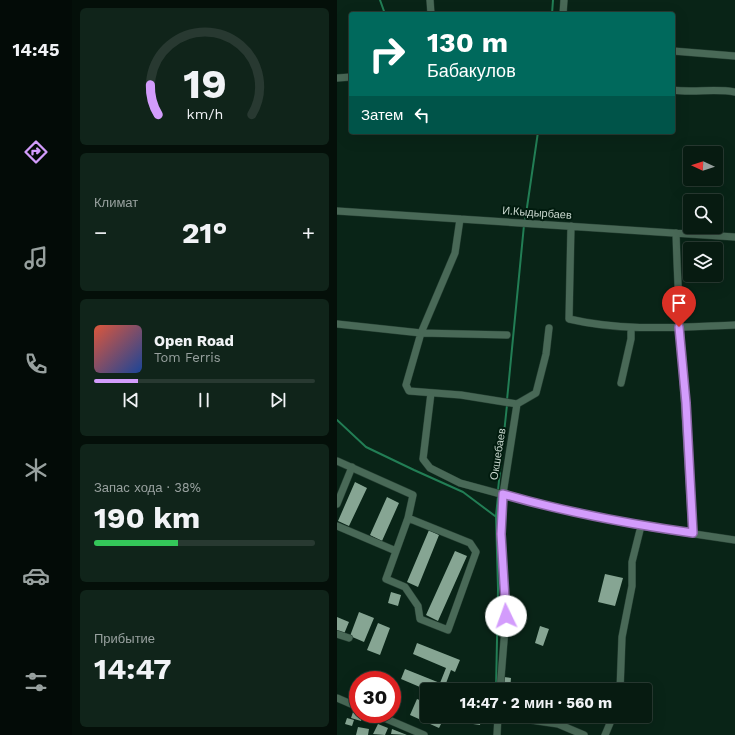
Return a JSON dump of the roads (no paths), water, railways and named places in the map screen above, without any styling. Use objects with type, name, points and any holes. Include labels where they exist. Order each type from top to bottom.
[{"type":"street","points":[[430,0],[431,12]]},
{"type":"street","points":[[563,12],[564,0]]},
{"type":"street","points":[[675,51],[735,56]]},
{"type":"street","points":[[337,78],[349,77]]},
{"type":"street","points":[[675,90],[689,92],[723,90],[735,92]]},
{"type":"street","name":"И.Кыдырбаев","points":[[337,211],[735,237]]},
{"type":"street","points":[[460,219],[455,253],[421,333],[406,384],[409,391],[461,395],[517,404],[536,393],[546,354],[549,328]]},
{"type":"street","points":[[571,226],[569,319],[590,324],[631,328],[735,325]]},
{"type":"street","points":[[676,233],[679,327],[686,403],[693,533]]},
{"type":"street","points":[[337,324],[421,333],[507,335]]},
{"type":"street","points":[[621,383],[631,339],[631,328]]},
{"type":"street","points":[[431,393],[423,459],[430,468],[460,483],[534,503],[641,526],[735,540]]},
{"type":"street","name":"Окшебаев","points":[[501,683],[506,616],[501,534],[503,494],[517,404]]},
{"type":"street","points":[[337,461],[413,495],[408,518],[386,579],[405,587],[418,606],[420,619],[448,630],[476,552],[470,543],[408,518]]},
{"type":"street","points":[[337,504],[352,467]]},
{"type":"street","points":[[337,526],[396,551]]},
{"type":"street","points":[[620,683],[622,637],[632,586],[632,562],[641,526]]},
{"type":"street","points":[[337,634],[349,638]]},
{"type":"street","points":[[337,698],[349,703]]},
{"type":"street","points":[[396,723],[424,735]]},
{"type":"street","points":[[497,735],[498,723]]},
{"type":"street","points":[[551,723],[558,724],[584,735]]},
{"type":"street","points":[[605,735],[610,723]]},
{"type":"waterway","points":[[380,0],[384,12]]},
{"type":"waterway","points":[[552,12],[553,0]]},
{"type":"waterway","points":[[525,221],[538,134]]},
{"type":"waterway","points":[[507,400],[524,225]]},
{"type":"waterway","points":[[498,490],[507,405]]},
{"type":"waterway","points":[[337,420],[366,447],[463,492],[495,516]]},
{"type":"waterway","points":[[496,683],[498,589],[496,516],[498,496]]}]
